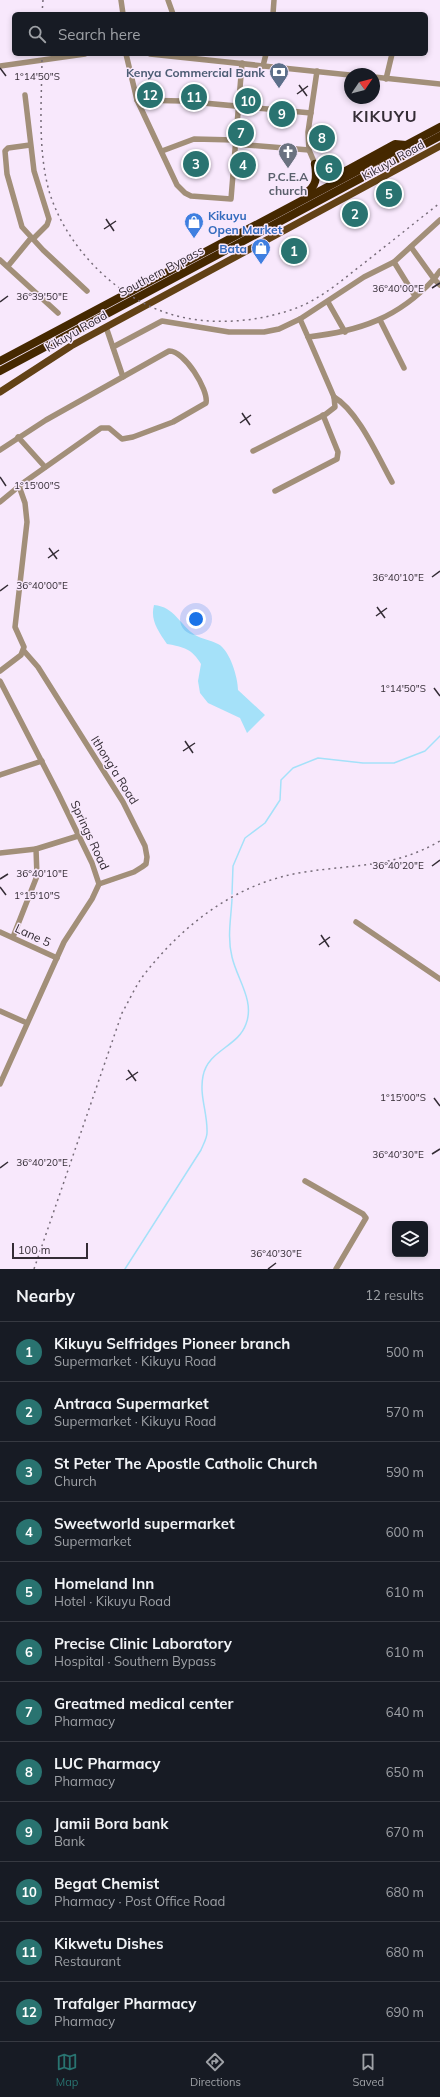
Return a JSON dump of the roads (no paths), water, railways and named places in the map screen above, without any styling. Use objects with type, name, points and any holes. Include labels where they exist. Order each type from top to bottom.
[{"type":"highway","name":"Southern Bypass","points":[[0,361],[440,127]]},
{"type":"highway","name":"Southern Bypass","points":[[0,371],[440,136]]},
{"type":"highway","points":[[315,164],[323,173],[333,176],[340,174],[395,144],[406,145]]},
{"type":"highway","points":[[264,221],[273,210],[307,193],[314,186],[317,177],[315,164]]},
{"type":"main road","name":"Kikuyu Road","points":[[0,392],[46,361],[106,327],[440,146]]},
{"type":"street","points":[[121,0],[123,12]]},
{"type":"street","points":[[168,0],[172,12]]},
{"type":"street","points":[[273,12],[274,0]]},
{"type":"street","points":[[0,66],[71,56]]},
{"type":"street","points":[[126,56],[137,100],[162,151],[168,170],[177,185],[185,193],[198,197],[230,199],[242,63]]},
{"type":"street","points":[[180,56],[344,74]]},
{"type":"street","points":[[263,66],[266,56]]},
{"type":"street","points":[[386,79],[392,56]]},
{"type":"street","points":[[315,164],[308,150],[308,132],[317,71]]},
{"type":"street","points":[[380,78],[440,84]]},
{"type":"street","points":[[8,266],[32,238],[47,225],[49,218],[34,171],[25,95]]},
{"type":"street","points":[[137,100],[182,101],[311,113]]},
{"type":"street","points":[[162,151],[194,138],[308,150]]},
{"type":"street","points":[[30,145],[8,148],[5,153],[7,174],[18,219],[22,227],[32,238],[87,291]]},
{"type":"street","points":[[113,347],[162,321],[205,330],[247,333],[272,330],[300,320],[364,277],[394,262],[440,220]]},
{"type":"street","points":[[412,247],[440,285]]},
{"type":"street","points":[[0,260],[58,313]]},
{"type":"street","points":[[394,262],[415,296]]},
{"type":"street","points":[[308,337],[345,332],[380,320],[406,304],[440,271]]},
{"type":"street","points":[[328,302],[345,332]]},
{"type":"street","points":[[253,451],[323,415],[335,407],[334,396],[300,320]]},
{"type":"street","points":[[380,320],[404,368]]},
{"type":"street","points":[[106,327],[123,377]]},
{"type":"street","points":[[0,450],[18,437],[165,352],[173,351],[188,362],[206,394],[206,403],[173,422],[125,440],[109,428],[101,428],[19,486],[0,502]]},
{"type":"street","points":[[334,396],[343,402],[352,413],[392,482]]},
{"type":"street","points":[[275,491],[337,459],[338,452],[323,415]]},
{"type":"street","points":[[18,437],[45,467]]},
{"type":"street","points":[[0,671],[17,659],[24,651],[24,647],[15,627],[27,522],[25,503],[19,486]]},
{"type":"street","name":"Ithong'a Road","points":[[24,651],[38,667],[123,802],[145,846],[147,858],[146,864],[134,872],[99,884]]},
{"type":"street","name":"Springs Road","points":[[0,681],[42,761],[92,863],[99,884],[92,899],[70,932],[56,958],[0,1084]]},
{"type":"street","points":[[0,775],[42,761]]},
{"type":"street","points":[[0,853],[36,849],[78,836]]},
{"type":"street","points":[[13,937],[37,876],[36,849]]},
{"type":"street","points":[[356,922],[440,979]]},
{"type":"street","name":"Lane 5","points":[[0,932],[56,958]]},
{"type":"street","points":[[0,1012],[27,1023]]},
{"type":"street","points":[[305,1181],[363,1214],[366,1218],[336,1269]]},
{"type":"water","points":[[154,605],[161,606],[172,612],[195,635],[218,644],[226,652],[235,672],[238,690],[265,715],[247,733],[240,718],[208,703],[200,693],[198,681],[201,664],[191,652],[178,646],[167,644],[154,621]]},
{"type":"waterway","points":[[232,894],[233,866],[245,838],[265,823],[280,800],[281,780],[293,768],[318,758],[363,763],[394,763],[425,751],[440,736]]},
{"type":"waterway","points":[[125,1269],[205,1142],[207,1126],[202,1083],[206,1067],[217,1054],[237,1038],[246,1024],[248,1015],[247,998],[234,965],[231,950],[230,935],[232,899]]},
{"type":"railway","points":[[42,12],[43,0]]},
{"type":"railway","points":[[42,56],[41,123],[43,157],[49,191],[56,211],[66,230],[79,248],[93,265],[109,280],[126,293],[145,304],[164,312],[197,320],[232,321],[267,317],[299,307],[315,299],[337,284],[440,203]]},
{"type":"railway","points":[[34,1269],[122,1013],[140,980],[176,939],[214,908],[235,895],[257,885],[280,877],[305,872],[390,861],[423,850],[440,841]]},
{"type":"place","name":"Kenya Commercial Bank","points":[[279,89]]},
{"type":"place","name":"Trafalger Pharmacy","points":[[150,95]]},
{"type":"place","name":"Kikwetu Dishes","points":[[194,97]]},
{"type":"place","name":"Begat Chemist","points":[[248,101]]},
{"type":"place","name":"Jamii Bora bank","points":[[282,114]]},
{"type":"place","name":"Greatmed medical center","points":[[241,133]]},
{"type":"place","name":"LUC Pharmacy","points":[[322,138]]},
{"type":"place","name":"St Peter The Apostle Catholic Church","points":[[196,164]]},
{"type":"place","name":"Sweetworld supermarket","points":[[243,165]]},
{"type":"place","name":"Precise Clinic Laboratory","points":[[329,168]]},
{"type":"place","name":"P.C.E.A church","points":[[288,169]]},
{"type":"place","name":"Homeland Inn","points":[[389,194]]},
{"type":"place","name":"Antraca Supermarket","points":[[355,214]]},
{"type":"place","name":"Kikuyu Open Market","points":[[194,239]]},
{"type":"place","name":"Kikuyu Selfridges Pioneer branch","points":[[294,251]]},
{"type":"place","name":"Bata","points":[[261,265]]},
{"type":"district","name":"KIKUYU","points":[[385,116]]}]
